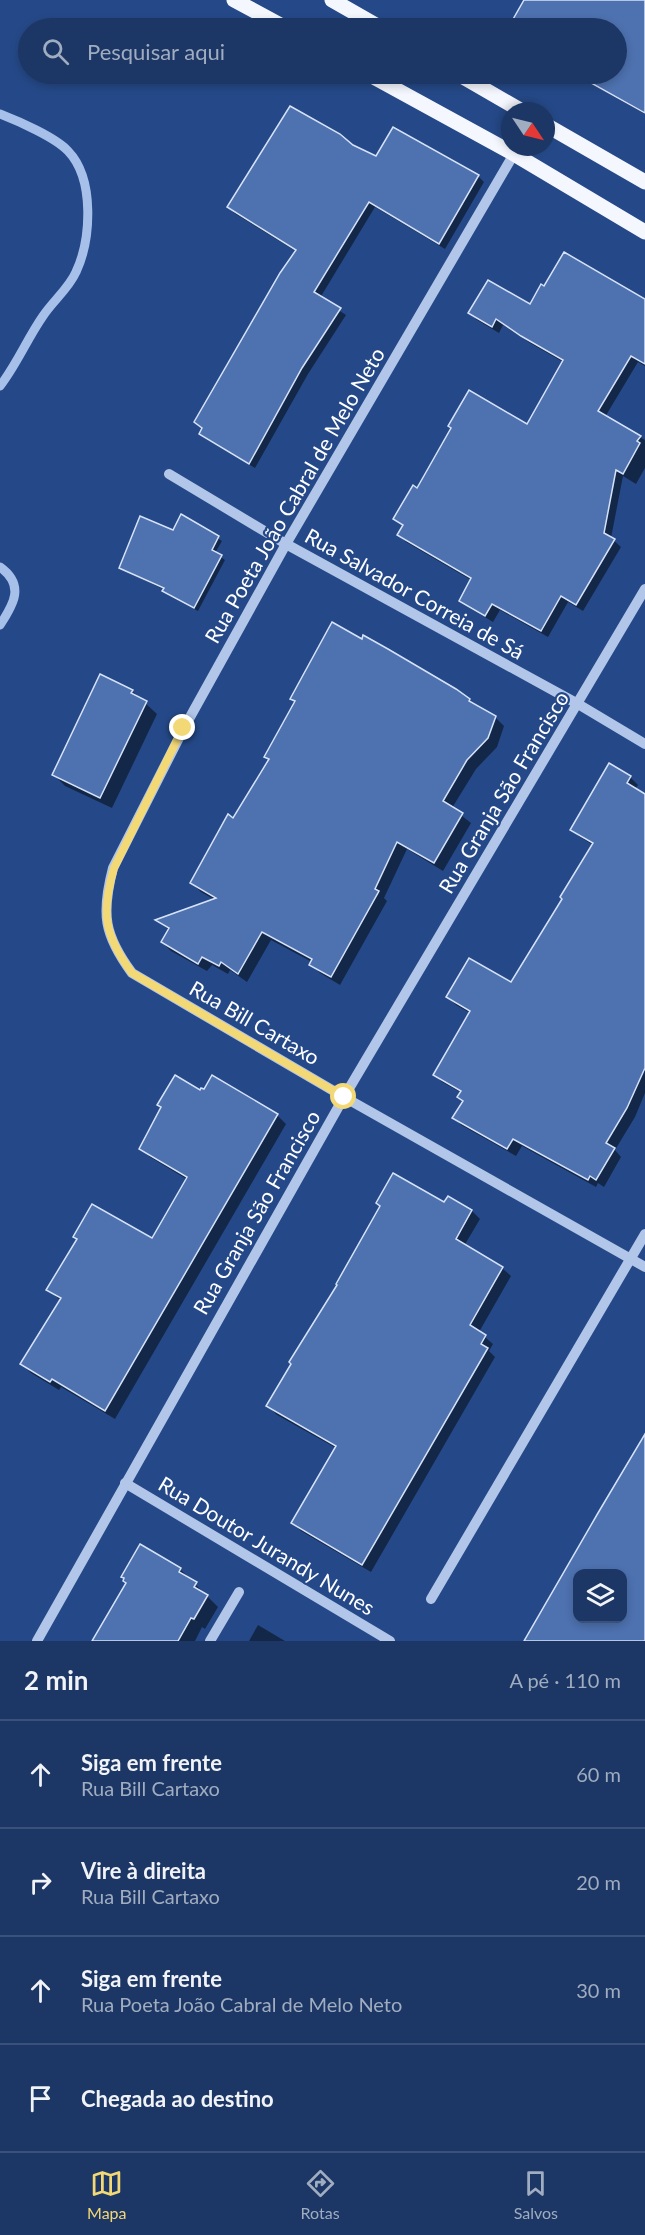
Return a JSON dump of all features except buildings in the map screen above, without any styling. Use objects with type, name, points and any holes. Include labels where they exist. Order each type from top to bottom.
[{"type":"main road","points":[[234,0],[267,18]]},
{"type":"main road","points":[[332,0],[364,18]]},
{"type":"main road","points":[[387,84],[501,142]]},
{"type":"main road","points":[[475,84],[506,102]]},
{"type":"main road","points":[[555,130],[645,182]]},
{"type":"main road","points":[[525,156],[645,232]]},
{"type":"street","name":"Rua Poeta João Cabral de Melo Neto","points":[[114,868],[183,728],[286,544],[512,156]]},
{"type":"street","name":"Rua Salvador Correia de Sá","points":[[168,474],[286,544],[578,704],[645,744]]},
{"type":"street","name":"Rua Granja São Francisco","points":[[37,1641],[344,1097],[645,589]]},
{"type":"street","name":"Rua Bill Cartaxo","points":[[114,868],[108,888],[106,919],[116,951],[132,973],[344,1097],[645,1266]]},
{"type":"street","points":[[431,1599],[645,1234]]},
{"type":"street","name":"Rua Doutor Jurandy Nunes","points":[[125,1483],[390,1641]]},
{"type":"street","points":[[210,1641],[239,1592]]},
{"type":"waterway","points":[[0,114],[46,135],[68,151],[83,177],[88,210],[85,244],[76,272],[43,316],[0,386]]},
{"type":"waterway","points":[[0,567],[8,574],[15,588],[13,602],[0,625]]},
{"type":"route","points":[[183,728],[114,868],[108,888],[106,919],[116,951],[132,973],[344,1097]]}]
